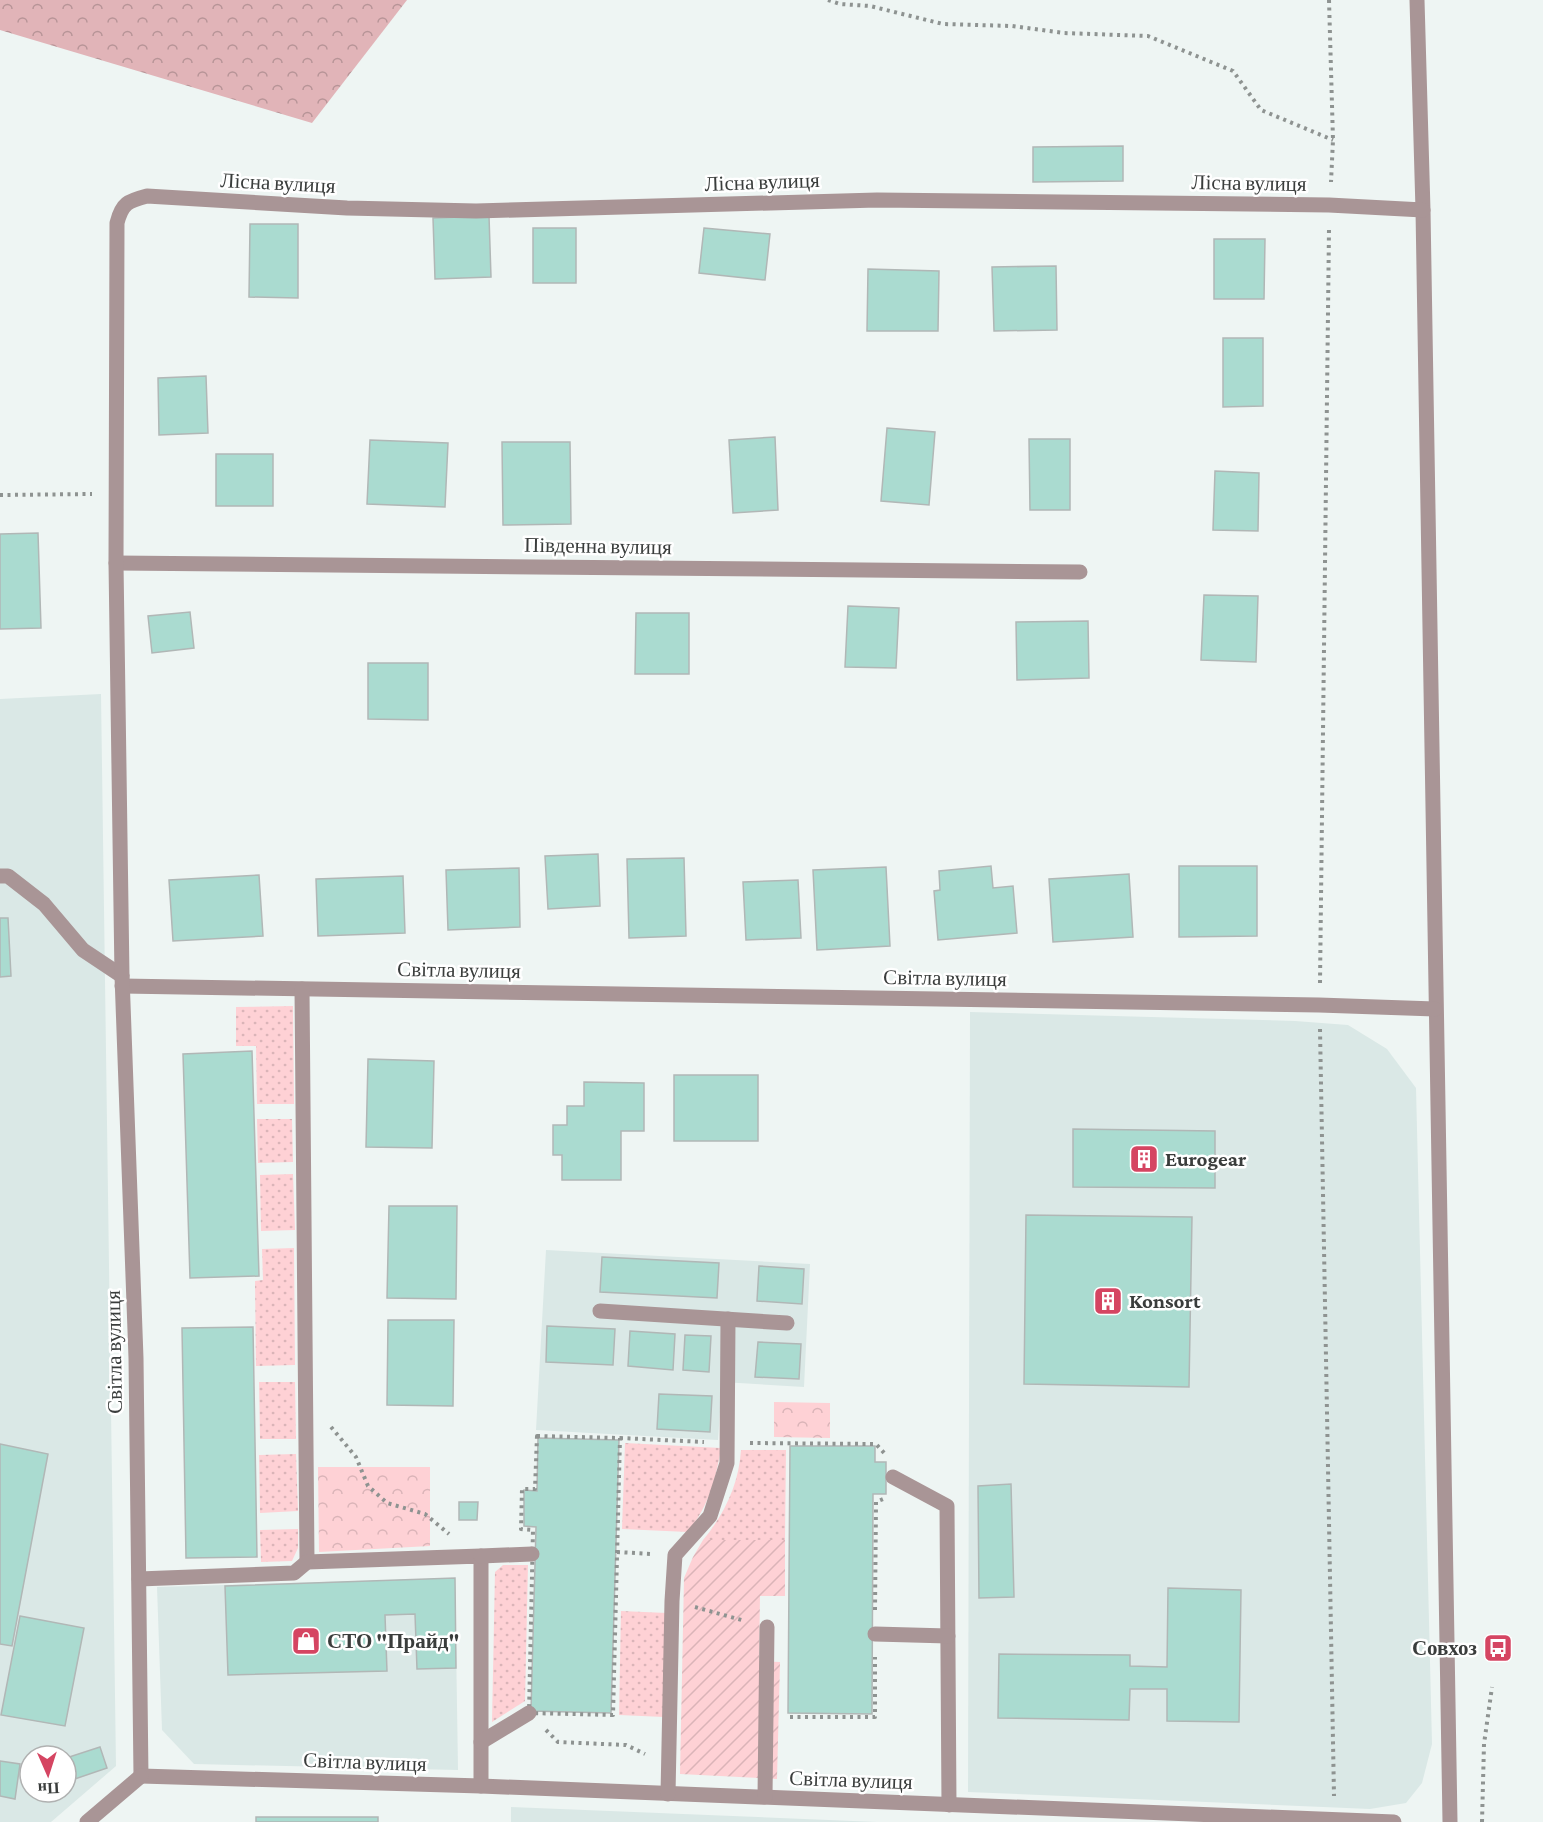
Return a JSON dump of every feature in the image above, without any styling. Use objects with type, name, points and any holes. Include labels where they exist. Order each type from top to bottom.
[{"type":"street","points":[[1417,0],[1423,210],[1450,1822]]},
{"type":"street","name":"Лісна вулиця","points":[[116,494],[117,223],[120,209],[130,200],[147,196],[347,208],[476,211],[877,200],[1329,205],[1423,210]]},
{"type":"street","points":[[116,494],[122,981]]},
{"type":"street","name":"Південна вулиця","points":[[116,562],[1080,572]]},
{"type":"street","points":[[0,876],[8,876],[44,904],[83,950],[122,981]]},
{"type":"street","name":"Світла вулиця","points":[[1394,1822],[481,1786],[141,1776],[135,1324],[122,981],[302,989],[1319,1005],[1435,1009]]},
{"type":"street","points":[[302,989],[307,1562]]},
{"type":"street","points":[[600,1311],[787,1323]]},
{"type":"street","points":[[668,1794],[675,1555],[710,1516],[727,1463],[728,1319]]},
{"type":"street","points":[[893,1478],[947,1506],[949,1804]]},
{"type":"street","points":[[140,1579],[294,1573],[307,1562],[532,1554]]},
{"type":"street","points":[[475,1556],[481,1786]]},
{"type":"street","points":[[765,1797],[767,1627]]},
{"type":"street","points":[[875,1634],[948,1636]]},
{"type":"street","points":[[481,1742],[533,1716]]},
{"type":"street","points":[[87,1822],[141,1776]]},
{"type":"path","points":[[828,0],[840,4],[870,6],[943,24],[1012,26],[1064,33],[1148,36],[1233,71],[1261,110],[1333,140]]},
{"type":"path","points":[[1329,0],[1333,140],[1329,205],[1319,1005],[1334,1820]]},
{"type":"path","points":[[0,495],[116,494]]},
{"type":"path","points":[[306,1396],[356,1457],[369,1486],[387,1503],[425,1514],[475,1556]]},
{"type":"path","points":[[620,1438],[613,1715],[533,1716],[533,1530],[521,1529],[522,1489],[536,1489],[537,1436],[620,1438],[727,1443],[876,1444],[890,1460],[893,1478],[890,1497],[876,1502],[875,1717],[786,1717]]},
{"type":"path","points":[[617,1552],[675,1555]]},
{"type":"path","points":[[672,1601],[767,1627]]},
{"type":"path","points":[[1482,1822],[1484,1744],[1492,1687]]},
{"type":"path","points":[[543,1727],[558,1742],[626,1744],[669,1766]]},
{"type":"shaded area","points":[[101,694],[116,1766],[78,1799],[78,1744],[18,1744],[18,1804],[72,1804],[51,1822],[0,1822],[0,699]]},
{"type":"shaded area","points":[[970,1012],[1295,1021],[1348,1025],[1387,1049],[1416,1088],[1432,1744],[1422,1783],[1406,1803],[1370,1809],[968,1792]]},
{"type":"shaded area","points":[[546,1250],[810,1264],[804,1387],[722,1382],[718,1440],[536,1430]]},
{"type":"shaded area","points":[[455,1578],[458,1770],[194,1764],[162,1730],[157,1587]]},
{"type":"shaded area","points":[[511,1807],[708,1815],[877,1822],[511,1822]]},
{"type":"green space","points":[[0,0],[407,0],[312,123],[0,30]]},
{"type":"green space","points":[[293,1006],[294,1104],[257,1104],[256,1046],[236,1046],[236,1007]]},
{"type":"green space","points":[[257,1119],[292,1119],[293,1162],[258,1163]]},
{"type":"green space","points":[[293,1174],[295,1230],[261,1231],[260,1175]]},
{"type":"green space","points":[[294,1248],[295,1365],[256,1366],[255,1281],[263,1280],[262,1249]]},
{"type":"green space","points":[[259,1382],[295,1382],[296,1439],[260,1439]]},
{"type":"green space","points":[[774,1402],[830,1403],[830,1438],[774,1437]]},
{"type":"green space","points":[[625,1443],[721,1448],[710,1493],[688,1532],[622,1529]]},
{"type":"green space","points":[[741,1450],[786,1450],[785,1540],[703,1540],[724,1510],[734,1487]]},
{"type":"green space","points":[[296,1454],[298,1511],[260,1513],[259,1455]]},
{"type":"green space","points":[[318,1467],[430,1467],[430,1546],[319,1552]]},
{"type":"green space","points":[[298,1529],[298,1548],[292,1561],[261,1562],[260,1530]]},
{"type":"green space","points":[[703,1540],[785,1540],[785,1596],[760,1596],[759,1661],[780,1662],[777,1779],[680,1774],[684,1578]]},
{"type":"green space","points":[[503,1565],[528,1565],[525,1701],[492,1722],[495,1572]]},
{"type":"green space","points":[[621,1611],[667,1613],[664,1717],[619,1715]]},
{"type":"building","points":[[1123,146],[1123,181],[1033,182],[1033,147]]},
{"type":"building","points":[[489,216],[491,277],[435,279],[433,218]]},
{"type":"building","points":[[250,224],[298,224],[298,298],[249,297]]},
{"type":"building","points":[[533,228],[576,228],[576,283],[533,283]]},
{"type":"building","points":[[704,228],[770,234],[765,280],[699,273]]},
{"type":"building","points":[[1214,239],[1265,239],[1264,299],[1214,299]]},
{"type":"building","points":[[1056,266],[1057,330],[994,331],[992,267]]},
{"type":"building","points":[[868,269],[939,271],[938,331],[867,331]]},
{"type":"building","points":[[1223,338],[1263,338],[1263,406],[1223,407]]},
{"type":"building","points":[[206,376],[208,433],[159,435],[158,378]]},
{"type":"building","points":[[887,428],[935,432],[929,505],[881,501]]},
{"type":"building","points":[[775,437],[778,510],[733,513],[729,440]]},
{"type":"building","points":[[1029,439],[1070,439],[1070,510],[1030,510]]},
{"type":"building","points":[[370,440],[448,443],[445,507],[367,504]]},
{"type":"building","points":[[502,442],[570,442],[571,524],[503,525]]},
{"type":"building","points":[[216,454],[273,454],[273,506],[216,506]]},
{"type":"building","points":[[1215,471],[1259,473],[1258,531],[1213,530]]},
{"type":"building","points":[[38,533],[41,628],[0,629],[0,534]]},
{"type":"building","points":[[1204,595],[1258,596],[1256,662],[1201,660]]},
{"type":"building","points":[[848,606],[899,608],[896,668],[845,667]]},
{"type":"building","points":[[190,612],[194,648],[152,653],[148,616]]},
{"type":"building","points":[[636,613],[689,613],[689,674],[635,674]]},
{"type":"building","points":[[1088,621],[1089,678],[1017,680],[1016,622]]},
{"type":"building","points":[[368,663],[428,663],[428,720],[368,719]]},
{"type":"building","points":[[598,854],[600,906],[548,909],[545,856]]},
{"type":"building","points":[[684,858],[686,936],[629,938],[627,859]]},
{"type":"building","points":[[991,866],[993,888],[1013,886],[1017,933],[938,940],[934,891],[940,890],[939,871]]},
{"type":"building","points":[[1179,866],[1257,866],[1257,936],[1179,937]]},
{"type":"building","points":[[886,867],[890,946],[817,950],[813,870]]},
{"type":"building","points":[[519,868],[520,927],[448,930],[446,870]]},
{"type":"building","points":[[1129,874],[1133,937],[1053,942],[1049,879]]},
{"type":"building","points":[[259,875],[263,936],[173,941],[169,880]]},
{"type":"building","points":[[403,876],[405,933],[318,936],[316,879]]},
{"type":"building","points":[[798,880],[801,938],[746,940],[743,882]]},
{"type":"building","points":[[0,918],[8,918],[11,976],[0,977]]},
{"type":"building","points":[[252,1051],[259,1276],[190,1278],[183,1054]]},
{"type":"building","points":[[368,1059],[434,1061],[432,1148],[366,1147]]},
{"type":"building","points":[[674,1075],[758,1075],[758,1141],[674,1141]]},
{"type":"building","points":[[584,1082],[644,1083],[644,1131],[621,1131],[621,1180],[562,1180],[562,1155],[553,1155],[553,1125],[567,1125],[567,1106],[584,1106]]},
{"type":"building","name":"Eurogear","points":[[1073,1129],[1215,1131],[1215,1188],[1073,1187]]},
{"type":"building","points":[[389,1206],[457,1206],[456,1299],[387,1298]]},
{"type":"building","name":"Konsort","points":[[1026,1215],[1192,1217],[1189,1387],[1024,1384]]},
{"type":"building","points":[[602,1257],[719,1263],[717,1298],[600,1292]]},
{"type":"building","points":[[759,1266],[804,1269],[802,1304],[757,1301]]},
{"type":"building","points":[[388,1320],[454,1320],[453,1406],[387,1405]]},
{"type":"building","points":[[547,1326],[615,1329],[613,1365],[546,1362]]},
{"type":"building","points":[[253,1327],[257,1557],[186,1558],[182,1328]]},
{"type":"building","points":[[630,1331],[675,1334],[673,1370],[628,1366]]},
{"type":"building","points":[[685,1335],[711,1336],[709,1372],[683,1370]]},
{"type":"building","points":[[758,1342],[801,1344],[799,1379],[755,1377]]},
{"type":"building","points":[[659,1394],[712,1396],[710,1432],[657,1429]]},
{"type":"building","points":[[538,1438],[619,1440],[611,1713],[531,1711],[536,1527],[524,1526],[524,1490],[537,1491]]},
{"type":"building","points":[[0,1444],[48,1454],[12,1646],[0,1644]]},
{"type":"building","points":[[790,1446],[875,1446],[875,1462],[886,1462],[886,1494],[873,1494],[872,1714],[788,1713]]},
{"type":"building","points":[[1011,1484],[1014,1597],[979,1598],[978,1486]]},
{"type":"building","points":[[459,1502],[478,1502],[477,1520],[459,1520]]},
{"type":"building","name":"СТО \"Прайд\"","points":[[455,1578],[456,1668],[417,1669],[415,1614],[385,1615],[387,1671],[228,1675],[225,1586]]},
{"type":"building","points":[[1168,1588],[1241,1590],[1239,1722],[1167,1721],[1167,1689],[1130,1689],[1129,1720],[998,1718],[999,1654],[1130,1655],[1130,1666],[1167,1667]]},
{"type":"building","points":[[20,1616],[84,1628],[65,1726],[1,1715]]},
{"type":"building","points":[[100,1747],[107,1768],[78,1778],[78,1754]]},
{"type":"building","points":[[0,1761],[18,1764],[15,1799],[0,1796]]},
{"type":"building","points":[[256,1817],[378,1817],[378,1822],[256,1822]]},
{"type":"place","name":"Eurogear","points":[[1144,1159]]},
{"type":"place","name":"Konsort","points":[[1108,1301]]},
{"type":"place","name":"СТО \"Прайд\"","points":[[306,1641]]},
{"type":"place","name":"Совхоз","points":[[1498,1648]]}]
